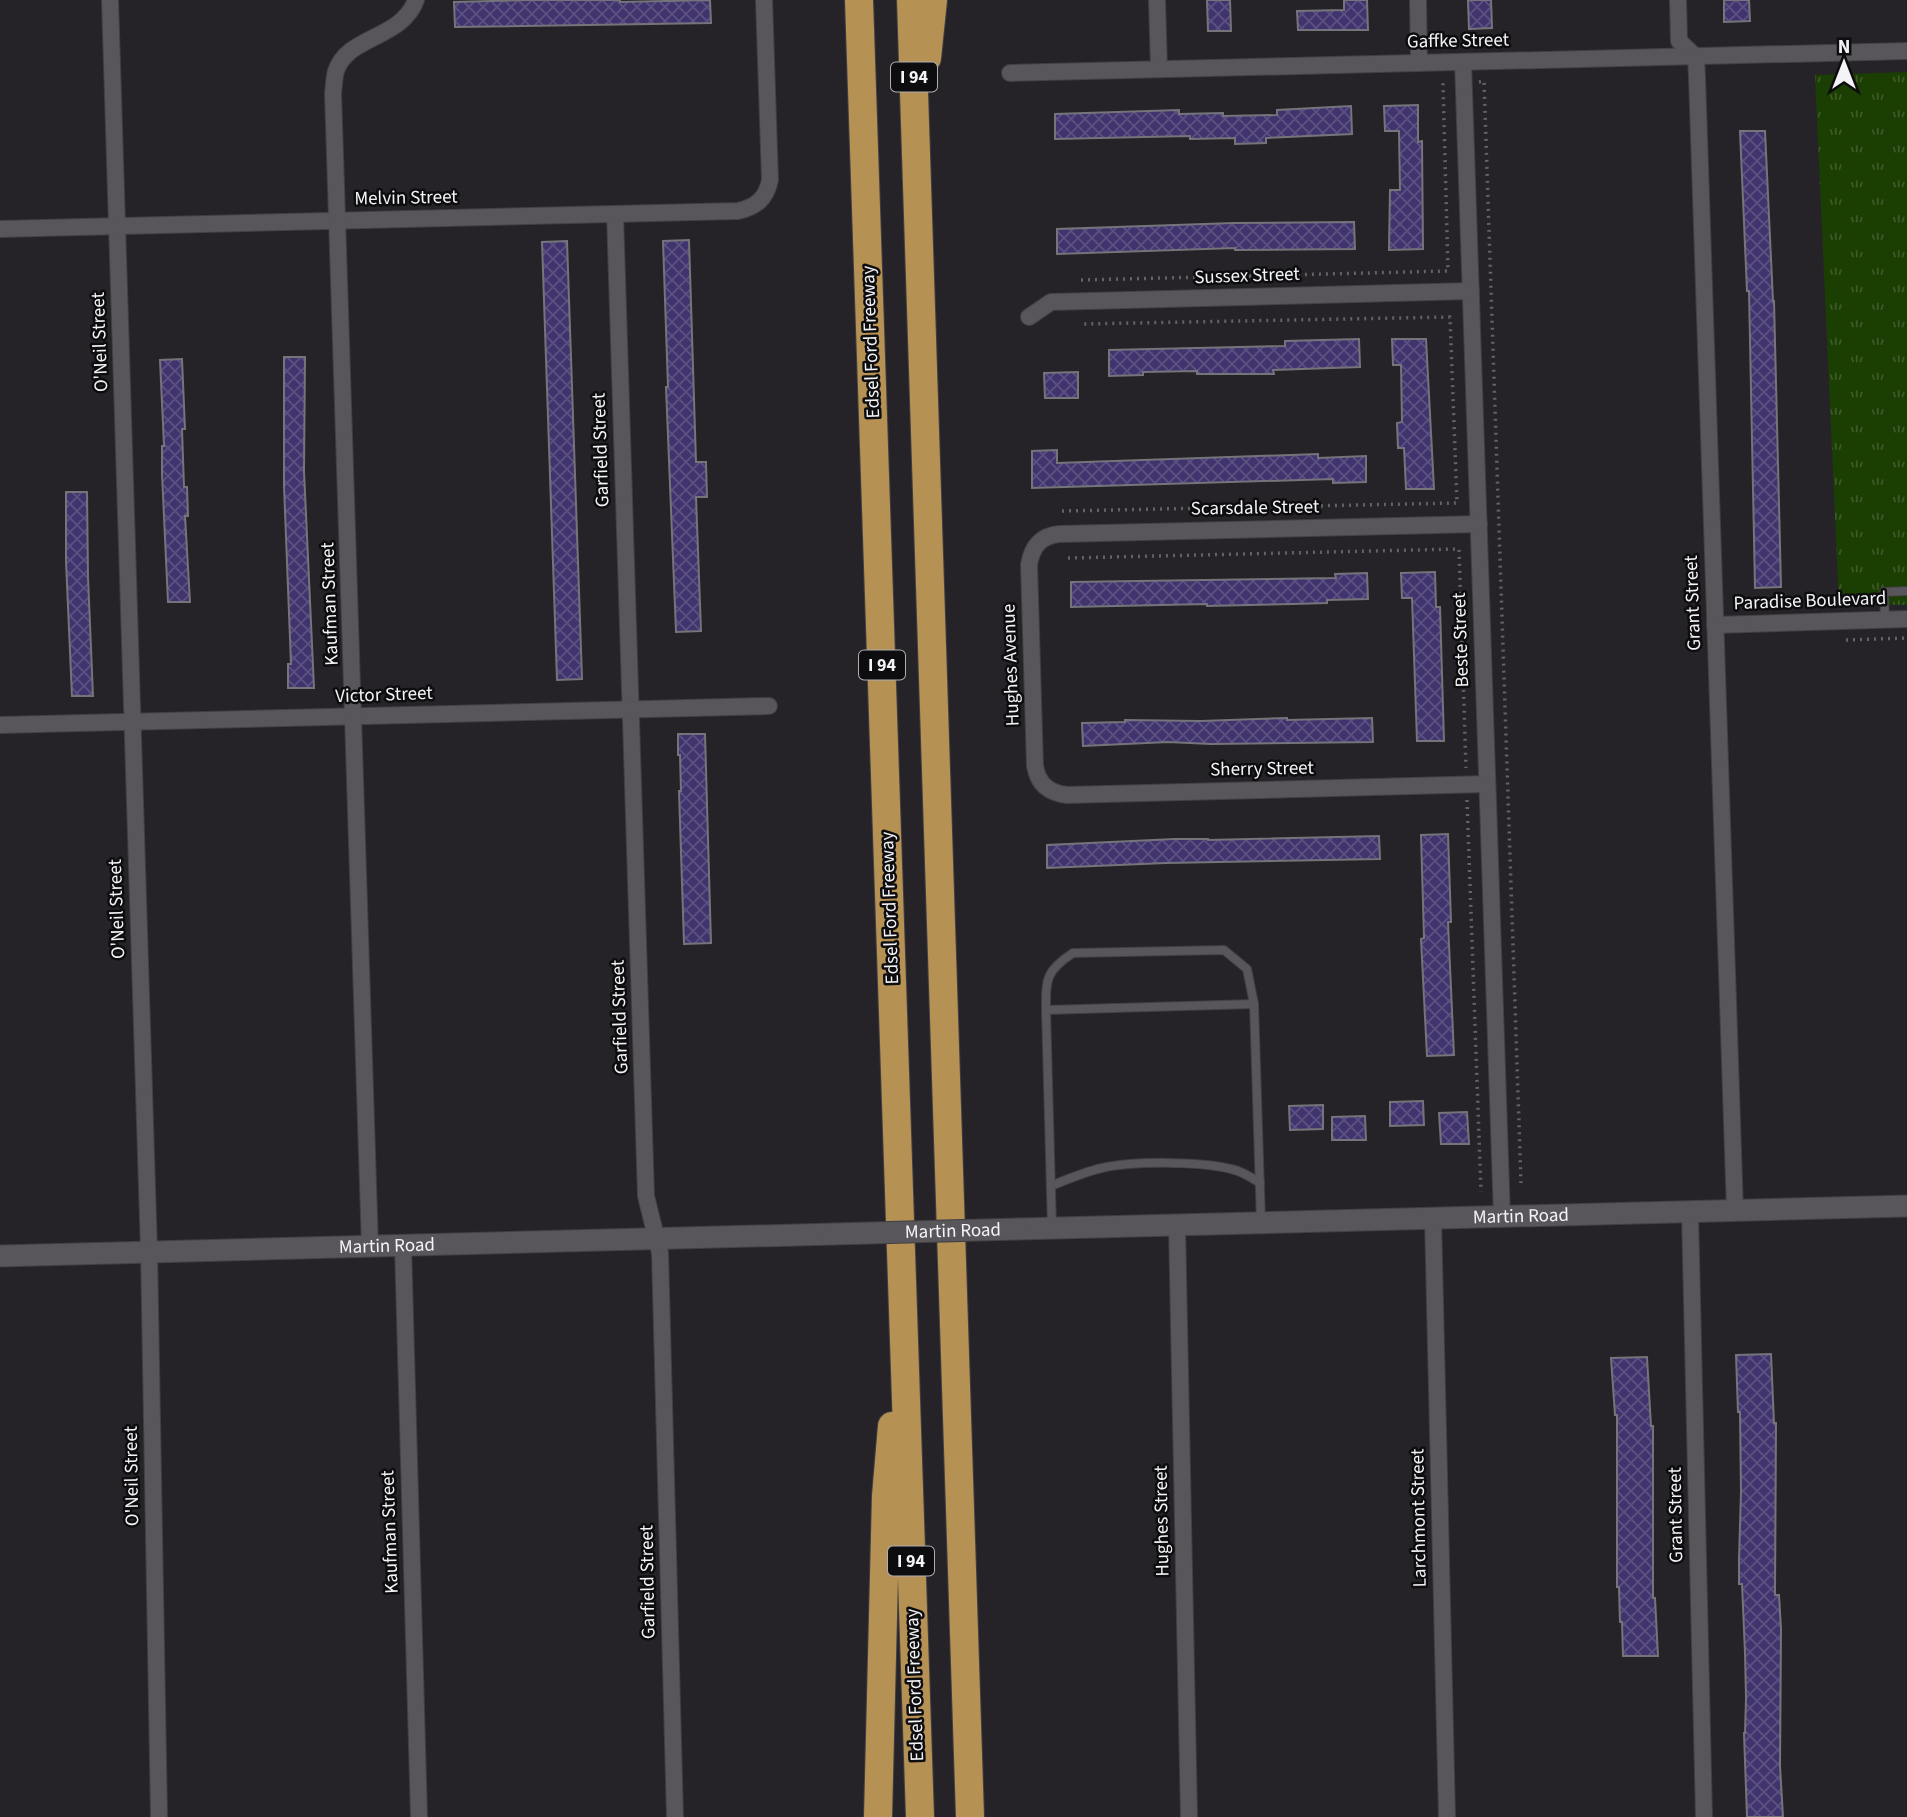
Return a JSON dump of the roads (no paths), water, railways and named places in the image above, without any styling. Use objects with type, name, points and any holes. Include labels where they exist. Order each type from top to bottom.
[{"type":"highway","name":"I 94","points":[[911,0],[970,1817]]},
{"type":"highway","points":[[917,155],[933,0]]},
{"type":"highway","name":"Edsel Ford Freeway","points":[[858,8],[920,1817]]},
{"type":"highway","points":[[878,1817],[886,1496],[903,1305]]},
{"type":"highway","points":[[969,1785],[981,1817]]},
{"type":"street","name":"O'Neil Street","points":[[110,0],[149,1251],[159,1817]]},
{"type":"street","name":"Kaufman Street","points":[[370,1247],[333,93],[336,71],[341,62],[352,50],[388,32],[402,21],[411,12],[416,0]]},
{"type":"street","name":"Melvin Street","points":[[0,229],[747,209],[760,203],[768,189],[764,0]]},
{"type":"street","points":[[1157,0],[1159,69]]},
{"type":"street","points":[[1418,0],[1419,63]]},
{"type":"street","points":[[1678,0],[1679,41],[1696,57]]},
{"type":"street","name":"Gaffke Street","points":[[1010,73],[1907,51]]},
{"type":"street","name":"Grant Street","points":[[1696,57],[1735,1211]]},
{"type":"street","name":"Beste Street","points":[[1464,62],[1502,1217]]},
{"type":"street","name":"Garfield Street","points":[[615,214],[646,1196],[661,1264],[675,1817]]},
{"type":"street","name":"Sussex Street","points":[[1029,317],[1051,302],[1471,291]]},
{"type":"street","name":"Scarsdale Street","points":[[1036,544],[1048,535],[1059,534],[1479,524]]},
{"type":"street","name":"Hughes Avenue","points":[[1036,544],[1029,565],[1035,765],[1036,774],[1042,784]]},
{"type":"street","name":"Paradise Boulevard","points":[[1715,625],[1907,619]]},
{"type":"street","name":"Victor Street","points":[[0,725],[769,706]]},
{"type":"street","name":"Sherry Street","points":[[1042,784],[1049,790],[1067,795],[1487,784]]},
{"type":"street","name":"Martin Road","points":[[0,1256],[1907,1206]]},
{"type":"street","name":"Grant Street","points":[[1690,1213],[1704,1817]]},
{"type":"street","name":"Larchmont Street","points":[[1433,1218],[1447,1817]]},
{"type":"street","name":"Hughes Street","points":[[1177,1225],[1189,1817]]},
{"type":"street","name":"Kaufman Street","points":[[403,1246],[419,1817]]},
{"type":"lane","points":[[1885,620],[1884,592],[1907,591]]},
{"type":"lane","points":[[1052,1228],[1046,982],[1060,962],[1073,953],[1224,950],[1247,969],[1254,1004],[1261,1222]]},
{"type":"lane","points":[[1046,1010],[1254,1004]]},
{"type":"lane","points":[[1051,1186],[1104,1168],[1141,1164],[1202,1165],[1231,1169],[1260,1183]]}]
